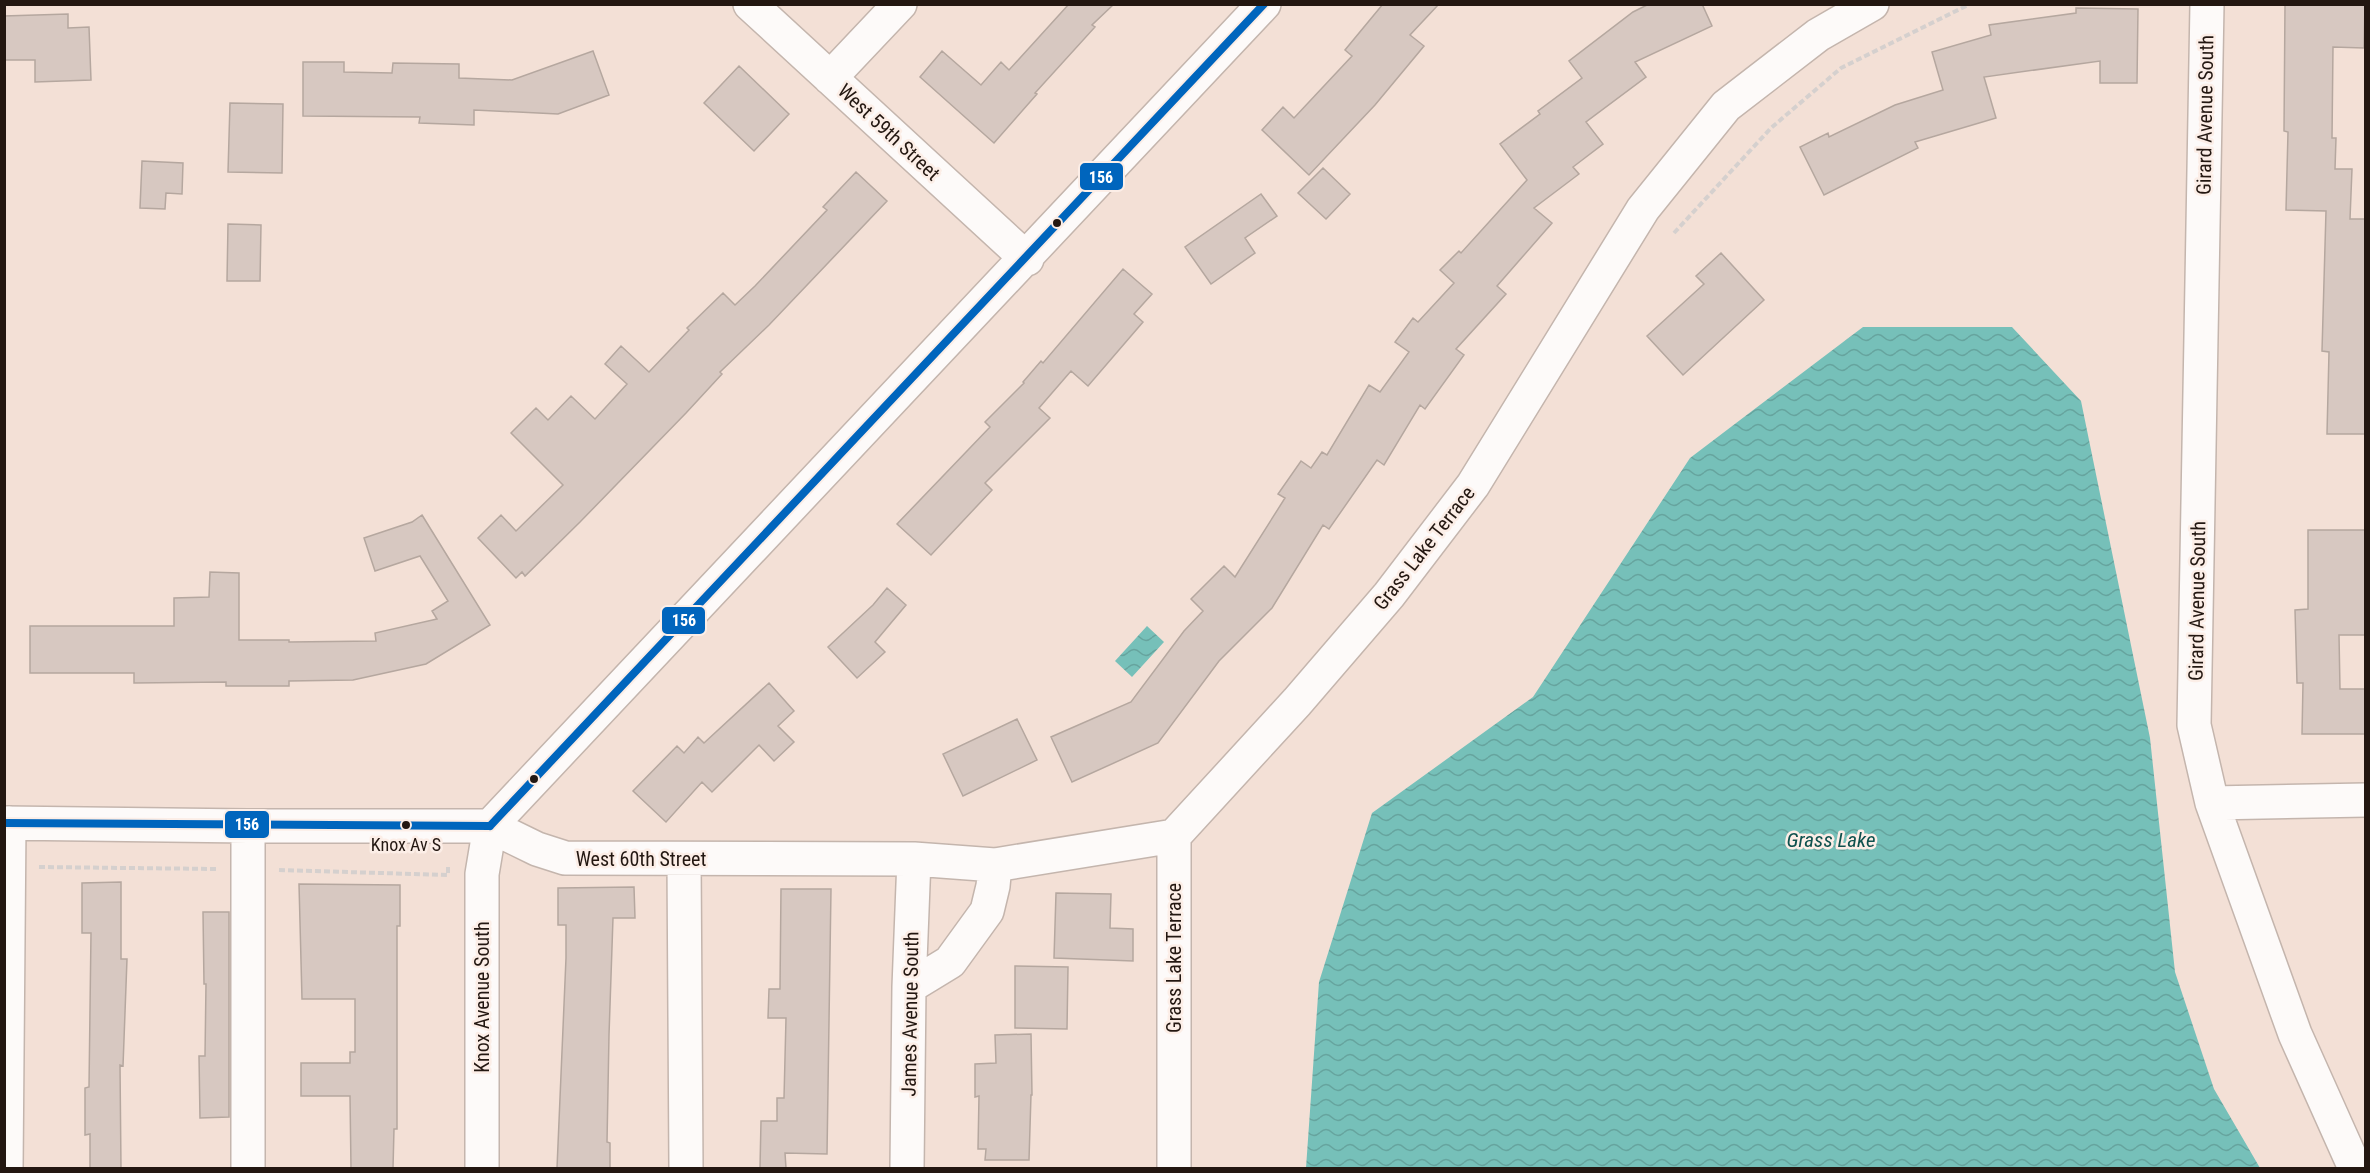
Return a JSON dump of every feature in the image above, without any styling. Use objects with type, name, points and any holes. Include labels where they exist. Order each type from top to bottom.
[{"type":"street","name":"West 59th Street","points":[[750,4],[1027,259]]},
{"type":"street","points":[[830,78],[900,4]]},
{"type":"street","points":[[490,826],[1027,259],[1264,4]]},
{"type":"street","name":"Grass Lake Terrace","points":[[1174,1168],[1174,836],[1297,702],[1389,595],[1473,485],[1643,209],[1726,106],[1818,35],[1872,4]]},
{"type":"street","name":"Girard Avenue South","points":[[2207,4],[2194,725],[2212,803],[2295,1034],[2355,1168]]},
{"type":"street","points":[[2212,803],[2366,800]]},
{"type":"street","points":[[6,1168],[7,823]]},
{"type":"street","name":"West 60th Street","points":[[7,823],[490,826],[537,849],[565,858],[914,859],[995,865],[1174,836]]},
{"type":"street","points":[[248,826],[248,1168]]},
{"type":"street","name":"Knox Avenue South","points":[[482,1168],[482,874],[490,826]]},
{"type":"street","points":[[684,859],[686,1168]]},
{"type":"street","name":"James Avenue South","points":[[907,1168],[909,987],[914,859]]},
{"type":"street","points":[[909,987],[950,962],[987,911],[995,865]]},
{"type":"path","points":[[1674,233],[1771,128],[1841,68],[1970,4]]},
{"type":"water","name":"Grass Lake","points":[[1863,327],[2012,327],[2081,401],[2150,738],[2175,972],[2214,1089],[2260,1168],[1306,1168],[1319,982],[1372,813],[1533,697],[1690,458]]},
{"type":"water","points":[[1147,626],[1164,642],[1132,677],[1115,661]]},
{"type":"building","points":[[1069,4],[1114,4],[1092,25],[1095,27],[1035,93],[1037,94],[994,143],[920,77],[942,51],[981,85],[1001,62],[1009,70]]},
{"type":"building","points":[[1383,4],[1439,4],[1410,35],[1424,46],[1375,105],[1309,175],[1262,130],[1283,107],[1294,118],[1352,56],[1345,50]]},
{"type":"building","points":[[1649,4],[1702,4],[1712,26],[1635,62],[1646,77],[1586,122],[1603,144],[1573,167],[1579,174],[1534,208],[1552,223],[1497,286],[1506,294],[1456,349],[1464,355],[1425,409],[1420,405],[1384,465],[1377,460],[1329,529],[1323,525],[1272,608],[1219,661],[1158,743],[1072,782],[1051,737],[1131,702],[1184,631],[1203,611],[1191,599],[1224,566],[1235,577],[1285,498],[1278,494],[1301,461],[1311,468],[1322,452],[1327,455],[1369,385],[1380,392],[1409,352],[1395,342],[1413,318],[1418,322],[1454,283],[1440,270],[1459,251],[1461,253],[1527,180],[1500,144],[1540,114],[1538,111],[1582,78],[1569,61],[1633,12]]},
{"type":"building","points":[[2285,4],[2365,4],[2364,48],[2333,47],[2332,138],[2336,138],[2335,169],[2352,169],[2350,219],[2366,219],[2366,434],[2327,434],[2329,352],[2322,351],[2326,211],[2286,210],[2288,132],[2284,131]]},
{"type":"building","points":[[2076,8],[2138,9],[2137,83],[2100,83],[2100,61],[1984,77],[1996,118],[1915,142],[1918,148],[1824,195],[1800,147],[1828,133],[1829,137],[1895,105],[1943,90],[1932,52],[1991,35],[1989,25],[2076,13]]},
{"type":"building","points":[[68,14],[68,28],[89,27],[91,80],[35,82],[35,60],[4,60],[4,16]]},
{"type":"building","points":[[593,51],[609,95],[558,114],[474,110],[474,125],[419,123],[420,117],[303,116],[303,62],[344,62],[344,72],[392,73],[393,63],[459,64],[459,78],[512,80]]},
{"type":"building","points":[[739,66],[789,114],[754,151],[704,103]]},
{"type":"building","points":[[230,103],[283,104],[282,173],[228,172]]},
{"type":"building","points":[[142,161],[183,163],[182,194],[166,193],[165,209],[140,208]]},
{"type":"building","points":[[1323,168],[1350,194],[1326,219],[1298,193]]},
{"type":"building","points":[[856,172],[887,201],[769,325],[720,372],[722,374],[686,413],[580,522],[525,576],[522,572],[516,578],[478,538],[501,515],[516,531],[563,485],[511,433],[536,408],[548,420],[571,396],[595,419],[627,384],[605,364],[621,346],[649,372],[689,330],[687,328],[723,293],[735,305],[755,286],[827,210],[823,207]]},
{"type":"building","points":[[1261,194],[1277,216],[1245,238],[1255,253],[1211,284],[1185,247]]},
{"type":"building","points":[[228,224],[261,225],[260,281],[227,281]]},
{"type":"building","points":[[1721,253],[1764,300],[1683,375],[1647,336],[1704,284],[1696,276]]},
{"type":"building","points":[[1123,269],[1152,294],[1134,314],[1143,322],[1088,386],[1071,371],[1039,408],[1050,418],[985,483],[992,490],[931,555],[897,524],[990,427],[985,422],[1024,383],[1041,361],[1043,363]]},
{"type":"building","points":[[422,515],[490,625],[426,664],[353,680],[289,681],[289,686],[226,686],[226,682],[134,683],[134,673],[30,673],[30,626],[174,626],[174,598],[209,597],[210,572],[239,573],[239,640],[376,641],[375,633],[437,619],[432,611],[448,601],[420,556],[375,571],[364,538],[412,522]]},
{"type":"building","points":[[2308,530],[2365,530],[2366,635],[2339,635],[2340,689],[2366,689],[2366,734],[2302,734],[2303,683],[2297,683],[2295,610],[2308,609]]},
{"type":"building","points":[[887,588],[906,605],[875,642],[885,652],[857,678],[828,647],[873,605]]},
{"type":"building","points":[[769,683],[794,711],[778,726],[794,742],[774,761],[759,745],[712,792],[702,782],[666,822],[633,791],[677,746],[684,753],[698,737],[704,743]]},
{"type":"building","points":[[1017,719],[1037,760],[963,796],[943,754]]},
{"type":"building","points":[[121,882],[121,959],[127,959],[123,1066],[120,1065],[121,1168],[90,1168],[90,1134],[85,1135],[85,1088],[89,1087],[91,933],[82,933],[82,883]]},
{"type":"building","points":[[299,884],[400,885],[400,926],[397,926],[397,1129],[394,1129],[393,1168],[351,1168],[350,1096],[301,1096],[301,1063],[350,1063],[350,1052],[355,1052],[355,999],[302,999]]},
{"type":"building","points":[[634,887],[635,918],[613,918],[607,1142],[610,1143],[610,1168],[557,1168],[566,958],[566,925],[558,925],[558,888]]},
{"type":"building","points":[[781,889],[831,889],[827,1154],[785,1153],[786,1168],[760,1168],[761,1121],[777,1121],[777,1098],[784,1098],[786,1018],[768,1018],[769,989],[780,989]]},
{"type":"building","points":[[1056,893],[1111,894],[1110,928],[1133,929],[1133,961],[1054,958]]},
{"type":"building","points":[[203,912],[229,912],[229,1117],[200,1118],[199,1056],[205,1056],[206,984],[204,984]]},
{"type":"building","points":[[1015,966],[1068,967],[1067,1029],[1015,1028]]},
{"type":"building","points":[[1031,1034],[1032,1095],[1029,1160],[985,1160],[986,1149],[978,1149],[979,1096],[975,1097],[975,1064],[996,1063],[995,1035]]},
{"type":"transit line","name":"156","points":[[490,826],[1264,4]]},
{"type":"transit line","name":"156","points":[[4,823],[490,826]]},
{"type":"place","name":"Knox Av S","points":[[406,825]]}]
